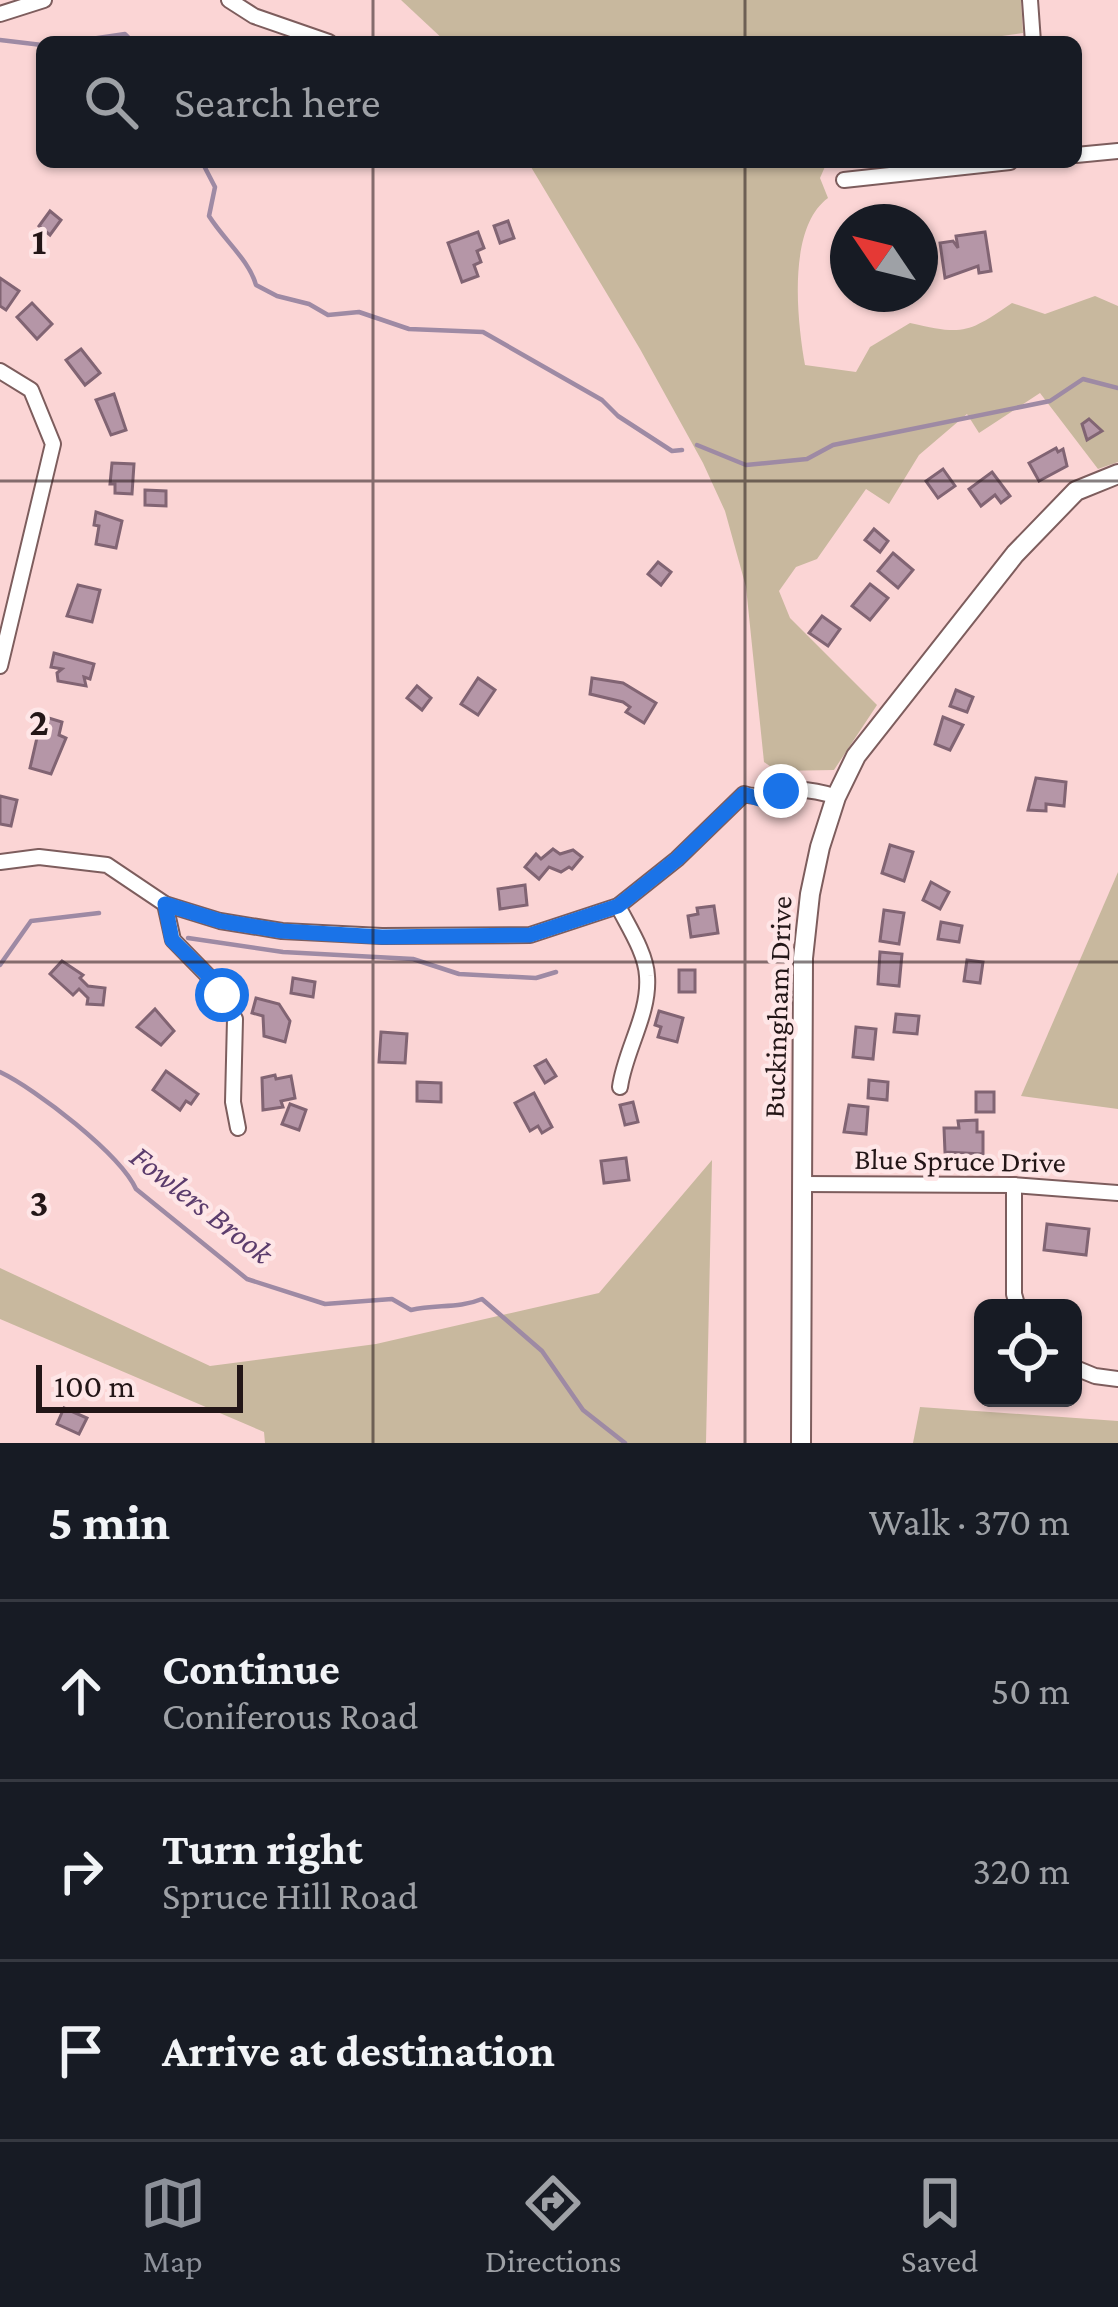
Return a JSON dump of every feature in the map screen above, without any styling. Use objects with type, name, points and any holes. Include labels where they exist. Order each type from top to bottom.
[{"type":"street","points":[[0,14],[44,0]]},
{"type":"street","points":[[229,0],[303,36]]},
{"type":"street","points":[[1030,0],[1033,36]]},
{"type":"street","points":[[1082,154],[1118,151]]},
{"type":"street","points":[[844,180],[955,168]]},
{"type":"street","points":[[0,370],[31,390],[53,444],[0,666]]},
{"type":"street","name":"Buckingham Drive","points":[[801,1443],[804,938],[814,870],[836,797],[856,756],[1015,554],[1076,491],[1118,474]]},
{"type":"street","points":[[0,862],[39,857],[107,865],[165,904],[220,921],[282,931],[382,937],[530,935],[618,906],[677,859],[744,794],[759,799],[799,790],[836,797]]},
{"type":"street","points":[[165,904],[172,940],[216,983],[235,1019],[233,1102],[238,1128]]},
{"type":"street","points":[[618,906],[648,973],[645,1003],[624,1061],[620,1088]]},
{"type":"street","name":"Blue Spruce Drive","points":[[802,1184],[1014,1185],[1118,1193]]},
{"type":"street","points":[[1014,1185],[1015,1299]]},
{"type":"street","points":[[1082,1369],[1118,1378]]},
{"type":"shaded area","points":[[401,0],[1021,0],[1023,33],[1002,36],[440,36]]},
{"type":"shaded area","points":[[532,168],[824,168],[820,178],[828,198],[806,230],[798,276],[805,365],[856,372],[870,347],[910,323],[964,329],[1012,303],[1045,314],[1095,296],[1118,306],[1118,462],[1098,469],[1040,393],[979,433],[967,414],[919,455],[889,504],[866,489],[817,559],[796,567],[779,591],[790,618],[877,705],[834,770],[777,771],[764,762],[746,587],[725,511],[640,349]]},
{"type":"shaded area","points":[[1118,872],[1118,1109],[1021,1096]]},
{"type":"shaded area","points":[[712,1160],[706,1443],[265,1443],[264,1432],[0,1319],[0,1268],[210,1366],[376,1344],[599,1293]]},
{"type":"shaded area","points":[[920,1407],[1118,1421],[1118,1443],[913,1443]]},
{"type":"building","points":[[50,211],[61,220],[50,235],[39,226]]},
{"type":"building","points":[[508,221],[514,238],[500,243],[494,226]]},
{"type":"building","points":[[478,232],[484,248],[477,251],[481,262],[474,265],[478,276],[462,282],[448,243]]},
{"type":"building","points":[[985,232],[991,271],[979,273],[978,266],[945,278],[940,243],[953,241],[958,248],[956,236]]},
{"type":"building","points":[[0,278],[19,291],[6,310],[0,306]]},
{"type":"building","points":[[32,303],[52,324],[37,339],[17,317]]},
{"type":"building","points":[[81,349],[100,373],[85,385],[66,360]]},
{"type":"building","points":[[114,394],[126,430],[111,435],[96,400]]},
{"type":"building","points":[[1089,419],[1102,431],[1087,440],[1082,424]]},
{"type":"building","points":[[1056,448],[1058,452],[1063,449],[1067,466],[1039,481],[1029,463]]},
{"type":"building","points":[[112,463],[134,464],[132,494],[115,493],[115,484],[110,484]]},
{"type":"building","points":[[943,469],[955,486],[938,498],[926,481]]},
{"type":"building","points":[[992,472],[1010,496],[1001,503],[995,495],[981,506],[969,489]]},
{"type":"building","points":[[145,490],[166,491],[166,506],[145,505]]},
{"type":"building","points":[[96,512],[122,521],[116,548],[96,544]]},
{"type":"building","points":[[874,529],[888,541],[880,552],[865,540]]},
{"type":"building","points":[[893,553],[913,570],[898,588],[878,571]]},
{"type":"building","points":[[658,562],[671,572],[661,585],[648,574]]},
{"type":"building","points":[[870,584],[888,598],[870,620],[852,606]]},
{"type":"building","points":[[78,585],[100,590],[92,622],[67,616]]},
{"type":"building","points":[[822,616],[840,629],[828,646],[809,633]]},
{"type":"building","points":[[54,653],[94,664],[90,679],[84,677],[86,686],[58,681],[62,669],[51,667]]},
{"type":"building","points":[[478,678],[495,690],[478,715],[461,704]]},
{"type":"building","points":[[592,678],[623,683],[656,703],[644,723],[626,712],[630,707],[623,702],[590,694]]},
{"type":"building","points":[[417,686],[431,698],[422,710],[407,698]]},
{"type":"building","points":[[956,690],[973,697],[967,712],[950,706]]},
{"type":"building","points":[[42,716],[62,722],[59,735],[66,738],[51,774],[30,768]]},
{"type":"building","points":[[943,717],[963,725],[950,750],[935,744]]},
{"type":"building","points":[[1036,778],[1066,782],[1064,806],[1046,804],[1046,811],[1028,810]]},
{"type":"building","points":[[0,796],[17,800],[11,826],[0,824]]},
{"type":"building","points":[[890,845],[913,852],[904,881],[882,873]]},
{"type":"building","points":[[553,849],[560,854],[573,850],[582,857],[572,869],[561,872],[549,867],[539,879],[525,867],[536,854],[541,859]]},
{"type":"building","points":[[931,882],[949,892],[940,909],[923,900]]},
{"type":"building","points":[[525,885],[527,905],[500,909],[498,889]]},
{"type":"building","points":[[714,906],[718,933],[691,937],[688,916],[698,914],[697,908]]},
{"type":"building","points":[[884,910],[904,913],[899,944],[880,941]]},
{"type":"building","points":[[941,922],[962,926],[959,942],[938,939]]},
{"type":"building","points":[[880,952],[902,954],[899,986],[878,984]]},
{"type":"building","points":[[967,960],[983,962],[980,983],[964,981]]},
{"type":"building","points":[[62,961],[83,975],[80,978],[88,986],[105,988],[103,1005],[87,1004],[88,998],[79,989],[73,995],[50,974]]},
{"type":"building","points":[[679,970],[695,970],[695,992],[679,992]]},
{"type":"building","points":[[293,978],[315,982],[313,997],[291,993]]},
{"type":"building","points":[[256,998],[279,1004],[290,1021],[285,1042],[264,1036],[263,1016],[252,1013]]},
{"type":"building","points":[[155,1009],[174,1031],[161,1045],[137,1027]]},
{"type":"building","points":[[659,1011],[683,1018],[677,1042],[658,1037]]},
{"type":"building","points":[[896,1014],[919,1016],[917,1034],[894,1032]]},
{"type":"building","points":[[856,1027],[876,1029],[873,1059],[853,1057]]},
{"type":"building","points":[[381,1032],[407,1034],[405,1063],[379,1062]]},
{"type":"building","points":[[546,1060],[556,1076],[545,1083],[535,1066]]},
{"type":"building","points":[[166,1071],[198,1094],[180,1110],[153,1090]]},
{"type":"building","points":[[275,1075],[276,1079],[291,1076],[295,1098],[281,1101],[283,1107],[263,1110],[262,1078]]},
{"type":"building","points":[[869,1080],[888,1082],[887,1100],[868,1098]]},
{"type":"building","points":[[417,1082],[441,1083],[441,1102],[417,1101]]},
{"type":"building","points":[[976,1092],[994,1092],[994,1112],[976,1112]]},
{"type":"building","points":[[534,1093],[552,1127],[542,1133],[538,1126],[530,1131],[515,1103]]},
{"type":"building","points":[[633,1102],[638,1122],[625,1125],[620,1105]]},
{"type":"building","points":[[290,1104],[306,1110],[299,1130],[282,1124]]},
{"type":"building","points":[[849,1105],[868,1107],[866,1134],[844,1132]]},
{"type":"building","points":[[977,1120],[977,1132],[983,1132],[983,1154],[945,1152],[944,1128]]},
{"type":"building","points":[[626,1158],[629,1180],[604,1183],[601,1161]]},
{"type":"building","points":[[1047,1224],[1089,1229],[1086,1255],[1044,1250]]},
{"type":"building","points":[[64,1408],[87,1418],[79,1434],[57,1424]]},
{"type":"waterway","points":[[112,36],[127,36]]},
{"type":"waterway","points":[[0,40],[36,44]]},
{"type":"waterway","points":[[205,168],[215,187],[209,216],[256,285],[328,315],[359,312],[409,329],[483,332],[602,400],[672,451],[682,450]]},
{"type":"waterway","points":[[697,445],[746,465],[807,459],[833,445],[1050,401],[1083,379],[1118,388]]},
{"type":"waterway","points":[[0,965],[31,921],[99,913]]},
{"type":"waterway","points":[[188,938],[283,952],[413,959],[459,974],[536,978],[556,972]]},
{"type":"waterway","name":"Fowlers Brook","points":[[0,1072],[76,1124],[113,1158],[136,1189],[247,1279],[325,1304],[392,1299],[411,1310],[482,1299],[542,1351],[583,1410],[625,1443]]},
{"type":"route","points":[[222,995],[216,983],[172,940],[165,904],[220,921],[282,931],[382,937],[530,935],[618,906],[677,859],[744,794],[759,799],[781,791]]}]
